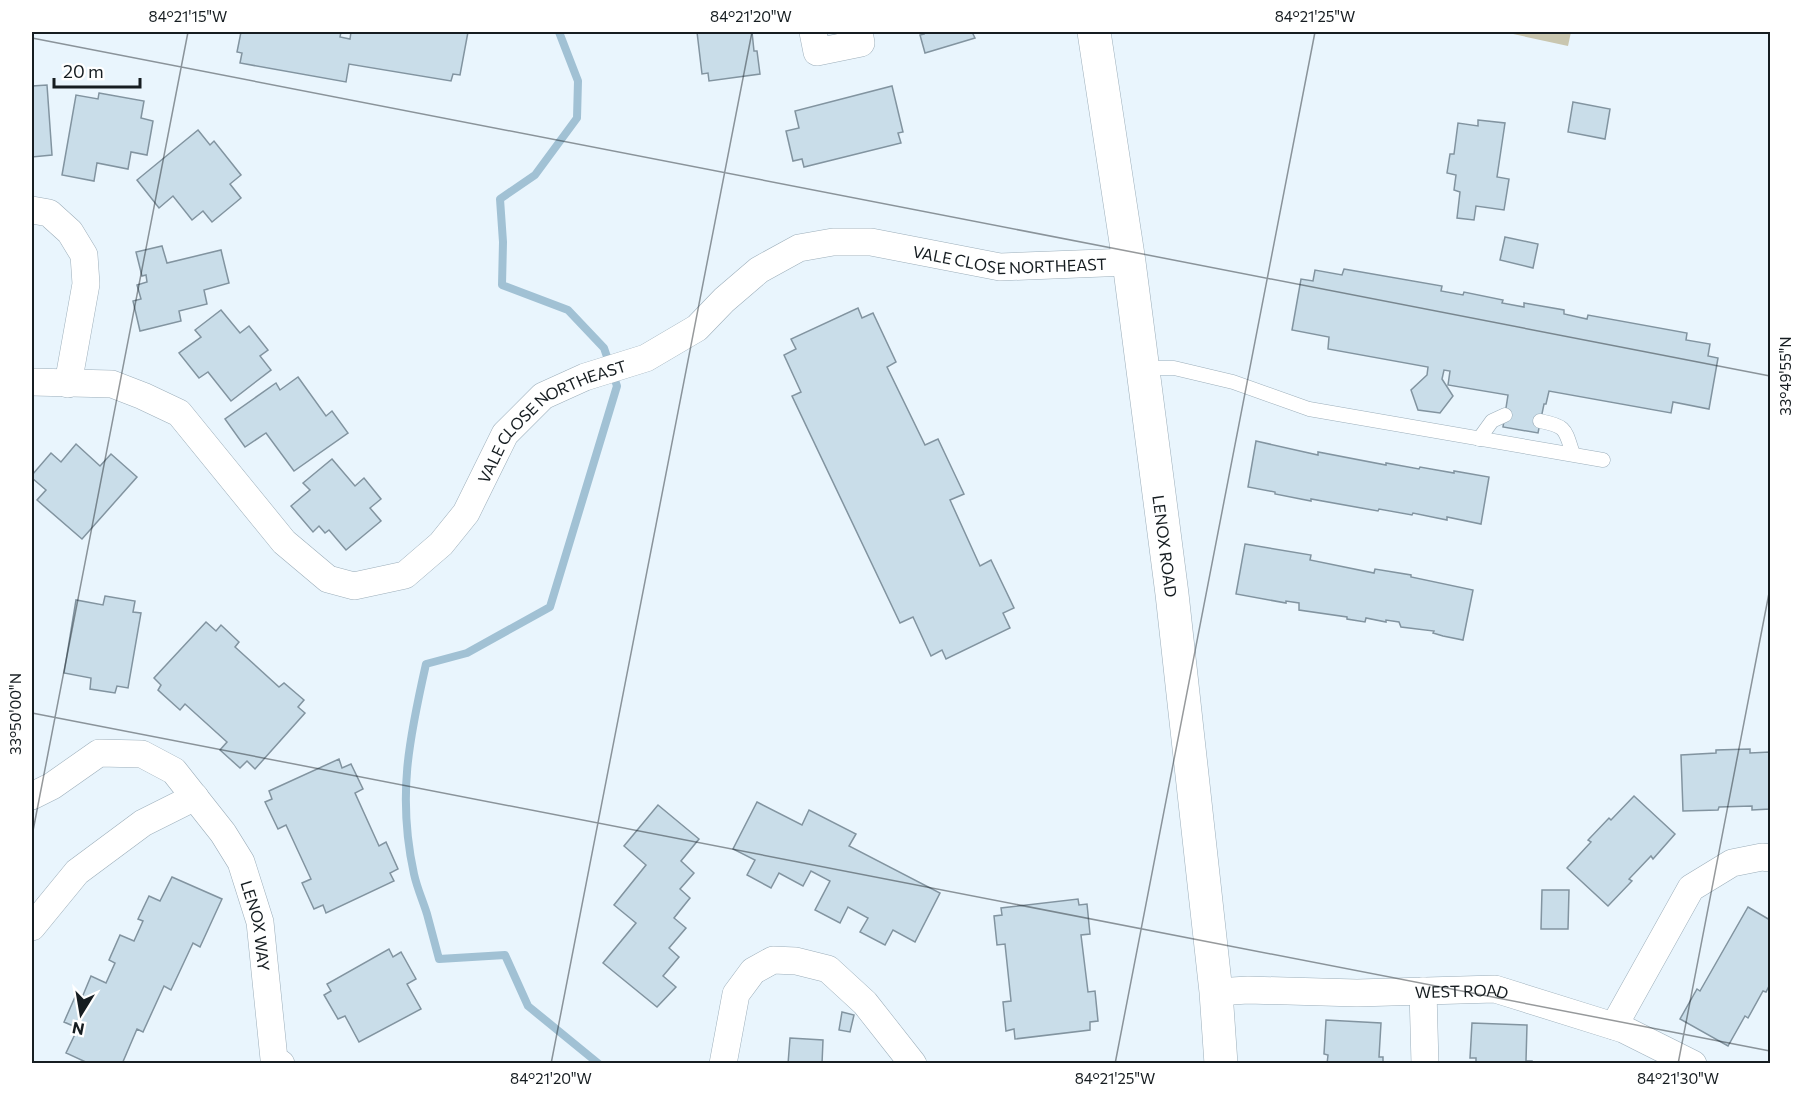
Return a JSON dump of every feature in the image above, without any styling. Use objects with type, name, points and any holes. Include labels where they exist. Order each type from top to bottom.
[{"type":"street","points":[[813,32],[817,52],[861,43],[859,32]]},
{"type":"street","name":"LENOX ROAD","points":[[1094,32],[1129,262],[1172,594],[1216,992],[1221,1064]]},
{"type":"street","points":[[32,210],[49,213],[70,232],[84,255],[86,284],[68,384]]},
{"type":"street","name":"VALE CLOSE NORTHEAST","points":[[32,382],[112,384],[178,413],[284,542],[328,579],[354,586],[405,575],[441,544],[466,513],[506,434],[543,396],[585,377],[646,358],[697,328],[724,300],[759,270],[799,248],[833,242],[871,242],[1000,267],[1129,262]]},
{"type":"street","name":"LENOX WAY","points":[[32,796],[52,786],[99,753],[142,754],[174,771],[223,833],[241,862],[260,922],[274,1059],[282,1064]]},
{"type":"street","points":[[32,927],[77,872],[142,823],[195,797]]},
{"type":"street","points":[[1614,1026],[1691,888],[1732,863],[1762,857],[1770,858]]},
{"type":"street","points":[[723,1064],[736,994],[753,971],[773,960],[796,961],[828,969],[865,1003],[913,1064]]},
{"type":"street","name":"WEST ROAD","points":[[1216,992],[1248,990],[1357,993],[1495,989],[1614,1026],[1693,1064]]},
{"type":"street","points":[[1424,991],[1425,1064]]},
{"type":"lane","points":[[1142,369],[1174,368],[1233,382],[1309,409],[1603,459]]},
{"type":"lane","points":[[1479,439],[1492,421],[1505,415]]},
{"type":"lane","points":[[1540,421],[1559,425],[1566,432],[1573,454]]},
{"type":"shaded area","points":[[1504,32],[1571,32],[1568,46]]},
{"type":"building","points":[[241,32],[341,32],[340,37],[350,39],[351,32],[468,32],[460,75],[453,74],[451,81],[349,64],[346,82],[240,63],[242,53],[237,52]]},
{"type":"building","points":[[697,32],[752,32],[760,74],[709,81],[708,73],[702,74]]},
{"type":"building","points":[[923,32],[972,32],[975,38],[925,53],[920,35],[924,34]]},
{"type":"building","points":[[47,85],[52,155],[32,157],[32,86]]},
{"type":"building","points":[[892,86],[903,132],[898,133],[901,143],[804,167],[802,159],[793,161],[786,131],[799,128],[795,111]]},
{"type":"building","points":[[99,93],[144,101],[141,118],[153,121],[147,155],[131,152],[128,169],[97,163],[94,181],[62,175],[76,95],[98,99]]},
{"type":"building","points":[[1573,102],[1610,109],[1605,139],[1568,132]]},
{"type":"building","points":[[1478,120],[1505,123],[1497,177],[1509,179],[1504,210],[1476,206],[1474,220],[1457,218],[1460,192],[1454,190],[1456,175],[1447,173],[1450,154],[1454,154],[1458,123],[1478,126]]},
{"type":"building","points":[[198,130],[210,145],[214,141],[241,175],[230,184],[241,198],[212,222],[203,211],[192,220],[173,196],[159,208],[137,180]]},
{"type":"building","points":[[1505,237],[1538,244],[1533,268],[1500,260]]},
{"type":"building","points":[[162,246],[167,263],[221,250],[229,283],[204,290],[207,304],[179,311],[181,321],[140,331],[133,301],[141,299],[137,285],[147,282],[146,275],[142,276],[136,252]]},
{"type":"building","points":[[1344,269],[1442,286],[1441,291],[1463,295],[1464,292],[1503,300],[1502,303],[1524,307],[1524,303],[1564,310],[1564,314],[1587,319],[1588,315],[1687,333],[1686,340],[1710,344],[1708,356],[1718,358],[1709,409],[1673,402],[1671,413],[1549,391],[1538,433],[1503,427],[1508,395],[1448,385],[1450,371],[1444,370],[1442,379],[1453,396],[1440,413],[1418,410],[1411,390],[1427,375],[1428,367],[1328,349],[1329,337],[1292,330],[1301,279],[1313,281],[1315,270],[1342,275]]},
{"type":"building","points":[[858,308],[862,318],[873,313],[896,362],[887,367],[925,445],[938,439],[964,494],[950,500],[980,566],[991,560],[1014,608],[1003,613],[1010,628],[946,659],[942,650],[931,656],[913,617],[900,623],[792,396],[801,392],[784,355],[796,349],[791,339]]},
{"type":"building","points":[[221,310],[240,333],[249,326],[268,350],[260,356],[271,370],[231,401],[208,372],[199,378],[179,353],[201,337],[195,330]]},
{"type":"building","points":[[298,377],[326,416],[332,411],[348,433],[294,471],[266,433],[245,447],[225,419],[276,383],[280,390]]},
{"type":"building","points":[[1256,441],[1318,455],[1318,452],[1386,465],[1386,463],[1489,477],[1481,524],[1447,517],[1447,520],[1413,513],[1412,515],[1379,509],[1378,511],[1311,499],[1311,501],[1248,487]]},
{"type":"building","points":[[76,444],[100,466],[111,454],[137,477],[82,539],[37,500],[46,490],[32,478],[32,475],[51,453],[61,462]]},
{"type":"building","points":[[332,459],[355,486],[364,478],[381,499],[370,508],[381,521],[346,550],[329,530],[325,533],[319,526],[313,532],[291,506],[310,490],[303,483]]},
{"type":"building","points":[[1245,544],[1311,555],[1310,560],[1374,573],[1375,569],[1411,575],[1411,577],[1473,590],[1463,640],[1433,633],[1434,631],[1401,627],[1399,622],[1366,618],[1365,622],[1347,619],[1347,617],[1299,610],[1299,603],[1286,601],[1286,603],[1236,594]]},
{"type":"building","points":[[105,596],[135,601],[133,612],[141,613],[128,688],[117,686],[115,693],[90,689],[91,678],[64,673],[76,600],[103,605]]},
{"type":"building","points":[[206,622],[216,631],[221,625],[239,642],[235,647],[279,687],[284,683],[304,700],[298,707],[305,713],[255,769],[247,761],[240,768],[220,750],[227,742],[185,704],[180,710],[158,690],[161,685],[154,678]]},
{"type":"building","points":[[1750,749],[1750,753],[1770,752],[1770,809],[1752,810],[1752,806],[1683,811],[1681,755],[1716,753],[1716,750]]},
{"type":"building","points":[[339,759],[342,768],[351,764],[363,789],[355,793],[379,846],[386,842],[398,869],[390,873],[394,881],[326,913],[323,905],[314,909],[302,883],[311,879],[286,825],[278,829],[265,802],[272,799],[269,791]]},
{"type":"building","points":[[1634,796],[1675,834],[1653,859],[1651,856],[1629,879],[1632,881],[1608,906],[1567,868],[1591,842],[1588,840]]},
{"type":"building","points":[[757,802],[802,825],[809,810],[856,834],[849,846],[940,893],[915,942],[893,930],[885,945],[860,932],[868,918],[848,907],[840,923],[815,910],[830,881],[811,871],[803,886],[779,873],[771,888],[747,875],[755,860],[733,849]]},
{"type":"building","points":[[658,805],[699,839],[681,861],[694,873],[680,889],[690,898],[674,918],[686,928],[669,948],[679,957],[663,976],[676,987],[657,1007],[603,963],[636,923],[614,905],[646,865],[624,846]]},
{"type":"building","points":[[172,877],[222,899],[200,947],[193,943],[171,990],[164,986],[143,1032],[137,1029],[122,1064],[90,1064],[66,1053],[78,1028],[64,1022],[75,997],[81,1000],[91,976],[106,983],[115,963],[109,960],[120,935],[134,941],[143,921],[138,919],[149,896],[160,901]]},
{"type":"building","points":[[1542,890],[1569,890],[1568,929],[1541,929]]},
{"type":"building","points":[[1078,899],[1079,905],[1087,904],[1090,934],[1081,935],[1088,992],[1095,991],[1098,1021],[1090,1022],[1090,1030],[1015,1039],[1014,1029],[1006,1031],[1003,1002],[1011,1001],[1005,944],[997,945],[994,916],[1002,915],[1001,908]]},
{"type":"building","points":[[1748,907],[1770,920],[1770,984],[1766,992],[1763,991],[1748,1018],[1745,1016],[1728,1046],[1680,1019],[1697,989],[1700,991]]},
{"type":"building","points":[[389,949],[393,957],[401,952],[416,979],[407,984],[421,1009],[359,1042],[345,1016],[338,1019],[324,995],[331,991],[327,984]]},
{"type":"building","points":[[842,1012],[854,1015],[850,1032],[839,1030]]},
{"type":"building","points":[[1326,1020],[1381,1023],[1379,1057],[1383,1057],[1383,1064],[1327,1064],[1328,1055],[1324,1054]]},
{"type":"building","points":[[1472,1023],[1527,1025],[1526,1061],[1532,1061],[1532,1064],[1476,1064],[1476,1058],[1470,1058]]},
{"type":"building","points":[[790,1038],[823,1040],[822,1064],[788,1064]]},
{"type":"waterway","points":[[559,32],[578,81],[577,118],[535,175],[500,199],[503,242],[502,285],[568,310],[604,348],[617,386],[550,607],[467,653],[426,664],[410,743],[406,819],[414,874],[439,959],[505,955],[528,1006],[599,1064]]}]
